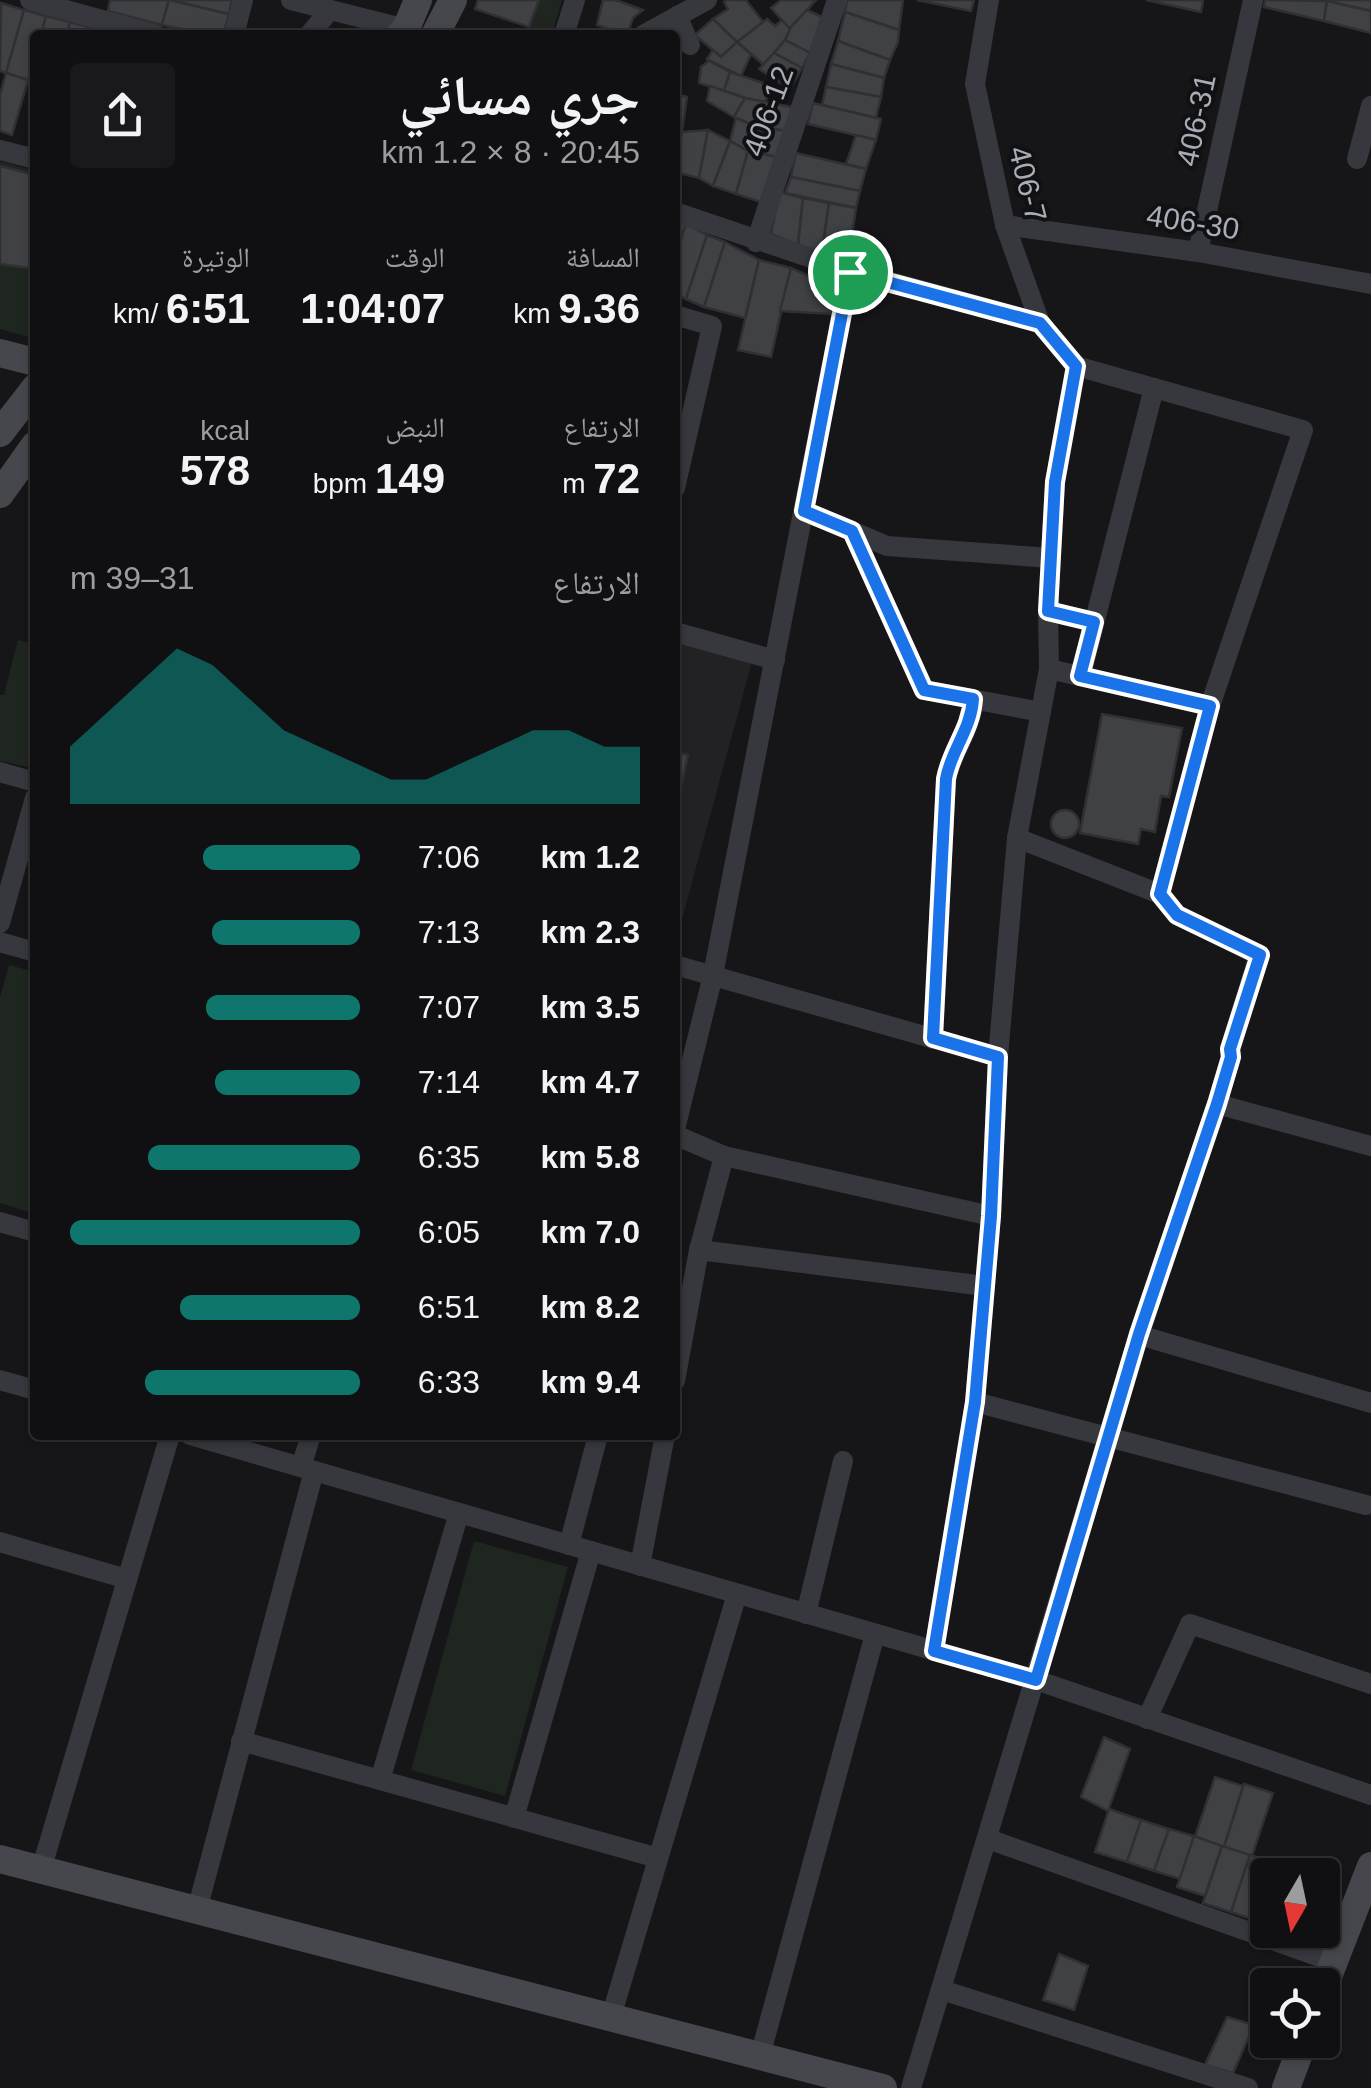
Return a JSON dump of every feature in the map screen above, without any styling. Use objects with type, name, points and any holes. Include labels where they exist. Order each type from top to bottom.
[{"type":"street","points":[[30,0],[88,8],[143,30]]},
{"type":"street","points":[[235,30],[244,0]]},
{"type":"street","points":[[291,0],[396,30]]},
{"type":"street","points":[[404,30],[418,0]]},
{"type":"street","points":[[438,30],[453,0]]},
{"type":"street","points":[[566,30],[575,0]]},
{"type":"street","points":[[652,30],[707,0]]},
{"type":"street","name":"406-12","points":[[756,242],[837,0]]},
{"type":"street","name":"406-7","points":[[989,0],[975,84],[1005,225],[1040,323],[1076,366]]},
{"type":"street","name":"406-31","points":[[1198,252],[1253,0]]},
{"type":"street","points":[[314,30],[330,10]]},
{"type":"street","points":[[677,16],[690,45]]},
{"type":"street","points":[[1356,159],[1371,106]]},
{"type":"street","points":[[0,150],[30,158]]},
{"type":"street","points":[[680,214],[850,272],[1040,323]]},
{"type":"street","name":"406-30","points":[[1005,225],[1198,252],[1371,284]]},
{"type":"street","points":[[680,1111],[712,976],[850,272]]},
{"type":"street","points":[[680,316],[712,326],[680,466]]},
{"type":"street","points":[[0,353],[30,361]]},
{"type":"street","points":[[934,1651],[975,1402],[1017,838],[1049,669],[1055,482],[1076,366],[1304,430],[1210,706],[1160,894]]},
{"type":"street","points":[[1080,676],[1154,388]]},
{"type":"street","points":[[0,394],[2,430]]},
{"type":"street","points":[[2,430],[30,394]]},
{"type":"street","points":[[0,494],[30,453]]},
{"type":"street","points":[[804,511],[887,546],[1051,558]]},
{"type":"street","points":[[852,531],[924,690],[1041,712]]},
{"type":"street","points":[[1048,611],[1094,622]]},
{"type":"street","points":[[680,633],[774,660]]},
{"type":"street","points":[[1049,669],[1210,706]]},
{"type":"street","points":[[933,1038],[946,779],[952,758],[969,727],[973,699]]},
{"type":"street","points":[[0,772],[30,781]]},
{"type":"street","points":[[0,922],[30,816]]},
{"type":"street","points":[[912,2088],[1139,1334],[1217,1104],[1260,955],[1177,915],[1160,894],[1017,838]]},
{"type":"street","points":[[0,942],[30,951]]},
{"type":"street","points":[[680,966],[998,1057]]},
{"type":"street","points":[[1217,1104],[1371,1146]]},
{"type":"street","points":[[680,1134],[724,1156],[991,1216]]},
{"type":"street","points":[[680,1354],[699,1250],[724,1156]]},
{"type":"street","points":[[0,1222],[30,1231]]},
{"type":"street","points":[[699,1250],[985,1286]]},
{"type":"street","points":[[1139,1334],[1371,1403]]},
{"type":"street","points":[[0,1380],[30,1389]]},
{"type":"street","points":[[975,1402],[1366,1506]]},
{"type":"street","points":[[41,1870],[168,1440]]},
{"type":"street","points":[[207,1440],[1036,1680],[1371,1795]]},
{"type":"street","points":[[197,1910],[308,1469],[311,1440]]},
{"type":"street","points":[[569,1545],[597,1440]]},
{"type":"street","points":[[640,1566],[664,1440]]},
{"type":"street","points":[[806,1614],[843,1461]]},
{"type":"street","points":[[380,1780],[458,1513]]},
{"type":"street","points":[[0,1542],[126,1579]]},
{"type":"street","points":[[514,1818],[591,1551]]},
{"type":"street","points":[[611,2017],[737,1594]]},
{"type":"street","points":[[1147,1719],[1190,1624],[1371,1684]]},
{"type":"street","points":[[760,2056],[875,1634]]},
{"type":"street","points":[[241,1741],[658,1858]]},
{"type":"street","points":[[988,1840],[1336,1956]]},
{"type":"street","points":[[0,1859],[882,2088]]},
{"type":"street","points":[[1331,1968],[1370,1872]]},
{"type":"street","points":[[1336,1956],[1371,1910]]},
{"type":"street","points":[[942,1990],[1248,2088]]},
{"type":"street","points":[[1286,2088],[1297,2058]]},
{"type":"shaded area","points":[[539,0],[562,0],[553,30],[526,30]]},
{"type":"shaded area","points":[[0,161],[30,170],[30,338],[0,329]]},
{"type":"shaded area","points":[[18,640],[30,643],[28,767],[0,761],[0,695],[4,695]]},
{"type":"shaded area","points":[[680,641],[752,662],[680,926]]},
{"type":"shaded area","points":[[9,965],[30,971],[30,1212],[0,1203],[0,997]]},
{"type":"shaded area","points":[[474,1541],[568,1567],[505,1796],[411,1770]]},
{"type":"building","points":[[110,0],[169,0],[162,25],[108,11]]},
{"type":"building","points":[[169,0],[229,14],[224,30],[185,30],[162,25]]},
{"type":"building","points":[[171,0],[232,0],[229,14]]},
{"type":"building","points":[[478,0],[539,0],[529,27],[475,9]]},
{"type":"building","points":[[603,0],[616,0],[643,10],[633,18],[629,30],[597,25]]},
{"type":"building","points":[[746,0],[763,22],[737,42],[713,19],[728,9],[724,2]]},
{"type":"building","points":[[781,0],[816,0],[790,29],[771,8]]},
{"type":"building","points":[[847,0],[903,0],[899,30],[845,12]]},
{"type":"building","points":[[917,0],[974,0],[971,11]]},
{"type":"building","points":[[1146,0],[1203,0],[1201,12]]},
{"type":"building","points":[[1265,0],[1327,1],[1324,21],[1264,7]]},
{"type":"building","points":[[1327,0],[1371,0],[1371,11],[1327,1]]},
{"type":"building","points":[[1327,1],[1371,11],[1371,33],[1324,21]]},
{"type":"building","points":[[1,3],[24,10],[6,73],[0,71]]},
{"type":"building","points":[[24,10],[46,16],[42,30],[30,30],[28,80],[6,73]]},
{"type":"building","points":[[807,10],[822,17],[810,53],[785,40],[789,29]]},
{"type":"building","points":[[845,12],[899,30],[890,60],[838,41]]},
{"type":"building","points":[[46,16],[70,22],[68,30],[42,30]]},
{"type":"building","points":[[713,19],[737,42],[721,57],[695,35]]},
{"type":"building","points":[[767,19],[775,26],[782,20],[790,29],[764,65],[737,42]]},
{"type":"building","points":[[70,22],[95,29],[95,30],[68,30]]},
{"type":"building","points":[[785,40],[810,53],[802,68],[774,53]]},
{"type":"building","points":[[838,41],[890,60],[884,78],[831,64]]},
{"type":"building","points":[[737,42],[751,54],[741,76],[707,59],[713,50],[721,57]]},
{"type":"building","points":[[774,53],[802,68],[790,89],[759,69]]},
{"type":"building","points":[[709,61],[730,72],[724,91],[699,83],[701,67]]},
{"type":"building","points":[[831,64],[884,78],[881,97],[826,87]]},
{"type":"building","points":[[730,72],[772,86],[764,104],[724,91]]},
{"type":"building","points":[[6,73],[28,80],[12,135],[0,131],[0,95]]},
{"type":"building","points":[[710,86],[745,98],[734,117],[707,101]]},
{"type":"building","points":[[826,87],[881,97],[876,118],[822,105]]},
{"type":"building","points":[[680,95],[687,97],[680,131]]},
{"type":"building","points":[[745,98],[792,107],[786,131],[755,126],[734,117]]},
{"type":"building","points":[[813,103],[881,119],[876,140],[808,124]]},
{"type":"building","points":[[736,118],[786,131],[777,157],[753,154],[730,141]]},
{"type":"building","points":[[708,130],[699,178],[680,173],[682,132]]},
{"type":"building","points":[[708,130],[730,141],[713,186],[699,178]]},
{"type":"building","points":[[856,135],[876,140],[866,169],[846,164]]},
{"type":"building","points":[[730,141],[748,151],[736,194],[713,186]]},
{"type":"building","points":[[748,151],[777,157],[761,202],[736,194]]},
{"type":"building","points":[[796,153],[866,169],[860,191],[791,177]]},
{"type":"building","points":[[0,166],[30,174],[30,268],[0,264]]},
{"type":"building","points":[[791,177],[860,191],[856,208],[785,193]]},
{"type":"building","points":[[779,192],[803,198],[798,245],[771,234]]},
{"type":"building","points":[[803,198],[829,203],[822,252],[798,245]]},
{"type":"building","points":[[829,203],[856,208],[848,261],[822,252]]},
{"type":"building","points":[[686,224],[707,235],[686,299],[680,296],[680,243]]},
{"type":"building","points":[[707,235],[725,242],[704,307],[686,299]]},
{"type":"building","points":[[725,242],[759,260],[745,318],[704,307]]},
{"type":"building","points":[[759,260],[791,268],[771,357],[738,350]]},
{"type":"building","points":[[791,268],[839,289],[832,314],[780,311]]},
{"type":"building","points":[[1102,714],[1182,728],[1169,797],[1161,796],[1155,832],[1141,829],[1138,844],[1080,833]]},
{"type":"building","points":[[680,753],[688,755],[680,787]]},
{"type":"building","points":[[1065,810],[1075,814],[1079,824],[1075,834],[1065,838],[1055,834],[1051,824],[1055,814]]},
{"type":"building","points":[[1104,1737],[1130,1749],[1108,1811],[1081,1797]]},
{"type":"building","points":[[1215,1777],[1243,1786],[1224,1847],[1195,1837]]},
{"type":"building","points":[[1244,1784],[1273,1793],[1252,1856],[1224,1847]]},
{"type":"building","points":[[1109,1809],[1141,1820],[1127,1862],[1095,1852]]},
{"type":"building","points":[[1141,1820],[1169,1829],[1154,1871],[1127,1862]]},
{"type":"building","points":[[1169,1829],[1194,1836],[1180,1879],[1154,1871]]},
{"type":"building","points":[[1194,1836],[1222,1846],[1205,1896],[1177,1887]]},
{"type":"building","points":[[1222,1846],[1250,1855],[1231,1912],[1203,1903]]},
{"type":"building","points":[[1250,1855],[1260,1858],[1250,1858],[1250,1919],[1231,1912]]},
{"type":"building","points":[[1059,1954],[1088,1966],[1074,2010],[1043,2000]]},
{"type":"building","points":[[1227,2017],[1250,2024],[1250,2034],[1233,2073],[1205,2065]]},
{"type":"route","points":[[850,272],[1040,323],[1076,366],[1055,482],[1048,611],[1094,622],[1080,676],[1210,706],[1160,894],[1177,915],[1260,955],[1217,1104],[1139,1334],[1036,1680],[934,1651],[975,1402],[991,1216],[998,1057],[933,1038],[946,779],[952,758],[969,727],[973,699],[924,690],[852,531],[804,511],[850,272]]}]
